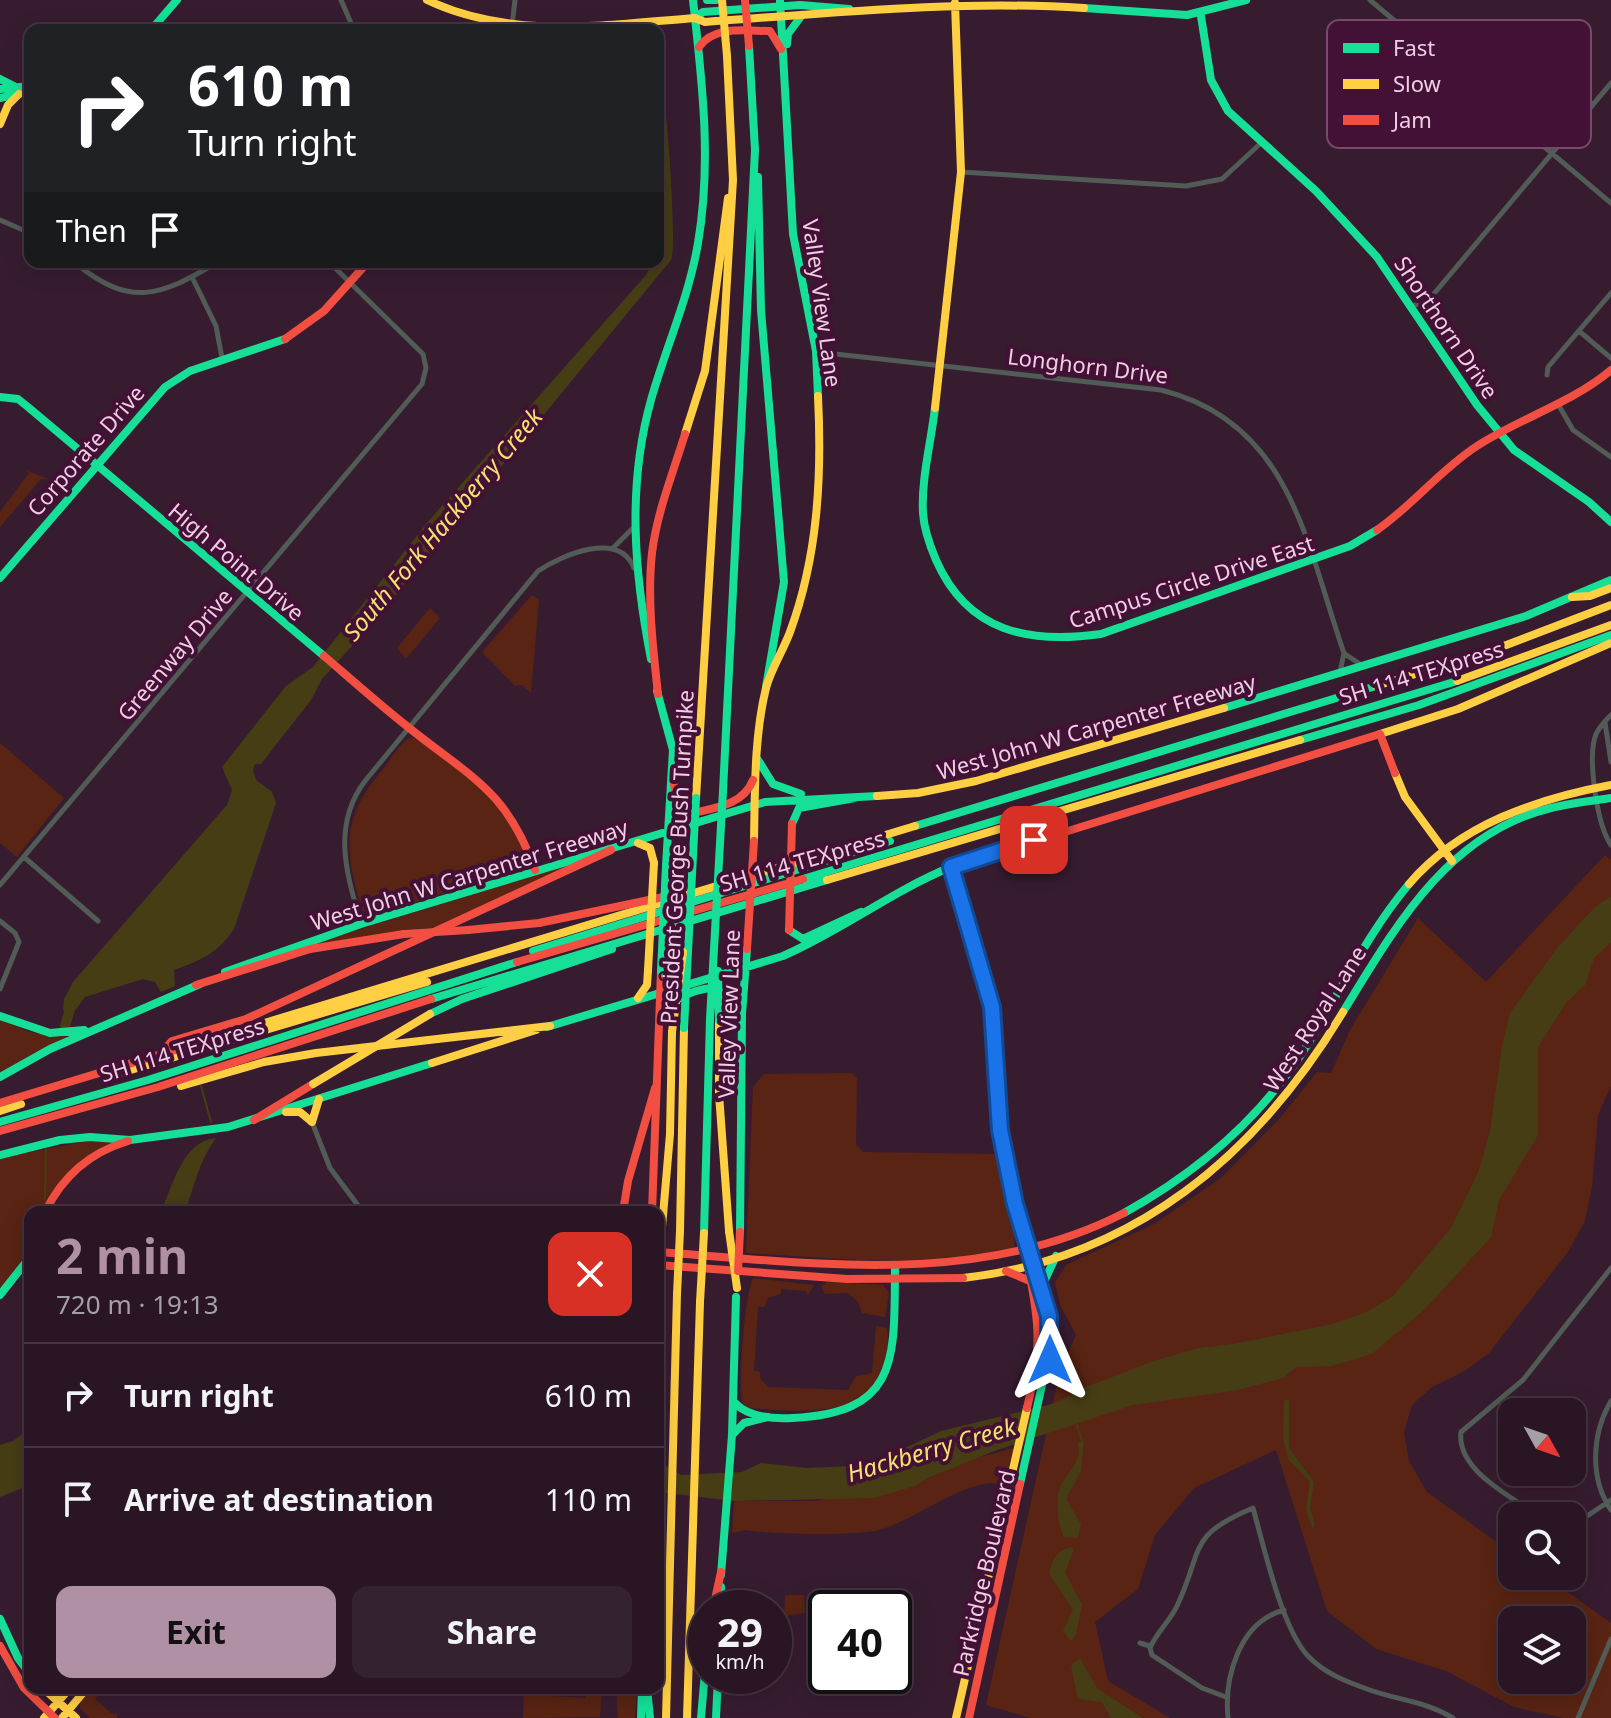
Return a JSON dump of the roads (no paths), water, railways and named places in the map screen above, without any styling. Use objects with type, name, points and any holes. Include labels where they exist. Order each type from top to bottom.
[{"type":"main road","points":[[156,24],[177,0]]},
{"type":"main road","points":[[427,0],[464,18],[492,24]]},
{"type":"main road","points":[[652,1206],[673,750],[658,694],[634,568],[633,528],[645,425],[686,295],[701,222],[703,166],[693,0]]},
{"type":"main road","points":[[707,0],[719,0]]},
{"type":"main road","name":"President George Bush Turnpike","points":[[666,1718],[684,1028],[733,180],[727,56],[719,0]]},
{"type":"main road","name":"President George Bush Turnpike","points":[[687,1718],[700,1302],[715,1020],[714,946],[755,150],[745,0]]},
{"type":"main road","points":[[585,24],[695,18],[705,22],[955,1],[1059,3],[1156,18],[1201,16],[1246,0]]},
{"type":"main road","name":"Campus Circle Drive East","points":[[955,1],[961,172],[923,513],[929,547],[955,593],[983,618],[999,627],[1039,640],[1066,642],[1101,634],[1350,546],[1385,527],[1443,470],[1499,433],[1586,392],[1611,370]]},
{"type":"main road","points":[[695,18],[703,12],[793,2],[838,5],[849,9]]},
{"type":"main road","name":"Valley View Lane","points":[[720,1590],[734,1399],[740,1232],[742,1014],[754,841],[756,760],[766,687],[790,632],[813,554],[821,451],[816,351],[793,234],[780,3]]},
{"type":"main road","points":[[784,58],[788,34],[802,15]]},
{"type":"main road","name":"Shorthorn Drive","points":[[1201,16],[1217,94],[1227,110],[1351,226],[1415,305],[1468,392],[1499,433],[1529,464],[1587,500],[1611,522]]},
{"type":"main road","points":[[697,51],[702,40],[711,34],[770,31],[776,36],[784,58]]},
{"type":"main road","points":[[0,79],[17,90]]},
{"type":"main road","points":[[0,89],[24,89]]},
{"type":"main road","points":[[0,98],[17,90]]},
{"type":"main road","points":[[0,124],[17,90]]},
{"type":"main road","points":[[755,150],[760,195],[761,310],[783,572],[766,687]]},
{"type":"main road","points":[[658,694],[652,623],[652,554],[662,506],[705,371],[723,220],[733,180]]},
{"type":"main road","name":"Corporate Drive","points":[[0,578],[165,387],[190,371],[222,358],[278,343],[294,334],[324,311],[363,268]]},
{"type":"main road","name":"High Point Drive","points":[[0,397],[18,399],[409,728],[483,782],[503,804],[522,833],[535,870]]},
{"type":"main road","name":"West John W Carpenter Freeway","points":[[0,1077],[94,1028],[275,951],[535,870],[636,843],[755,805],[807,795],[857,797],[938,791],[975,782],[1526,616],[1611,580]]},
{"type":"main road","points":[[1572,597],[1590,596],[1611,588]]},
{"type":"main road","name":"West John W Carpenter Freeway","points":[[0,1103],[161,1052],[708,891],[1488,652],[1611,605]]},
{"type":"main road","name":"SH 114 TEXpress","points":[[0,1122],[148,1080],[428,988],[1129,782],[1504,666],[1611,625]]},
{"type":"main road","points":[[0,1131],[158,1087],[432,997],[1419,705],[1611,635]]},
{"type":"main road","points":[[0,1155],[90,1137],[130,1140],[197,1133],[254,1120],[550,1026],[745,970],[820,940],[867,910],[951,867],[1458,709],[1611,643]]},
{"type":"main road","points":[[1380,734],[1405,797],[1452,861]]},
{"type":"main road","points":[[1129,782],[1268,744],[1283,746]]},
{"type":"main road","points":[[672,779],[679,806],[689,814],[743,796],[752,787],[756,760]]},
{"type":"main road","points":[[756,760],[773,787],[807,795]]},
{"type":"main road","name":"West Royal Lane","points":[[664,1252],[895,1267],[958,1265],[1028,1251],[1092,1228],[1141,1204],[1218,1149],[1280,1083],[1387,911],[1419,873],[1444,851],[1500,817],[1535,801],[1611,785]]},
{"type":"main road","points":[[857,797],[809,803],[799,808],[792,824],[789,930],[795,938],[803,939],[844,916],[867,910]]},
{"type":"main road","name":"West Royal Lane","points":[[664,1267],[895,1281],[963,1278],[1056,1256],[1147,1217],[1226,1160],[1292,1090],[1399,919],[1426,885],[1452,861],[1518,819],[1567,803],[1611,798]]},
{"type":"main road","name":"SH 114 TEXpress","points":[[0,1111],[769,879],[931,828],[940,820]]},
{"type":"main road","points":[[636,843],[650,848],[654,863],[648,970],[644,992],[636,1000]]},
{"type":"main road","points":[[161,1052],[172,1041],[246,1019],[611,850]]},
{"type":"main road","name":"Parkridge Boulevard","points":[[951,867],[992,1007],[1000,1130],[1028,1251],[1041,1342],[956,1718]]},
{"type":"main road","points":[[196,985],[310,949],[404,934],[539,923],[708,891]]},
{"type":"main road","points":[[664,1206],[670,1134],[672,1032],[690,918]]},
{"type":"main road","points":[[254,1120],[387,1037],[430,1014],[462,999],[623,946],[637,936]]},
{"type":"main road","points":[[659,1021],[665,1006],[676,998],[722,987],[736,993],[742,1014]]},
{"type":"main road","points":[[0,1016],[50,1033],[94,1028]]},
{"type":"main road","points":[[715,1020],[736,1293]]},
{"type":"main road","points":[[158,1087],[176,1087],[264,1062],[316,1053],[550,1026]]},
{"type":"main road","points":[[624,1206],[657,1078]]},
{"type":"main road","points":[[275,1113],[300,1112],[312,1122],[319,1099]]},
{"type":"main road","points":[[48,1206],[63,1181],[79,1166],[102,1150],[130,1140]]},
{"type":"main road","points":[[1218,1149],[1226,1160]]},
{"type":"main road","points":[[1042,1290],[1049,1266],[1056,1256]]},
{"type":"main road","name":"Parkridge Boulevard","points":[[969,1718],[1046,1377],[1051,1326],[1042,1290],[1030,1263]]},
{"type":"main road","points":[[0,1295],[24,1265]]},
{"type":"main road","points":[[732,1435],[744,1423],[769,1417],[835,1416],[853,1410],[877,1390],[892,1356],[895,1267]]},
{"type":"main road","points":[[1000,1271],[1011,1271],[1030,1281]]},
{"type":"main road","points":[[734,1399],[742,1410],[769,1417]]},
{"type":"main road","points":[[717,1590],[721,1572]]},
{"type":"main road","points":[[0,1619],[24,1666]]},
{"type":"main road","points":[[0,1646],[13,1673],[24,1686]]},
{"type":"main road","points":[[31,1694],[49,1716],[65,1694]]},
{"type":"main road","points":[[49,1694],[65,1714],[76,1718]]},
{"type":"main road","points":[[65,1714],[82,1694]]},
{"type":"main road","points":[[641,1718],[644,1694]]},
{"type":"main road","points":[[646,1694],[650,1718]]},
{"type":"main road","points":[[701,1718],[703,1694]]},
{"type":"main road","points":[[716,1718],[717,1694]]},
{"type":"street","points":[[341,0],[351,24]]},
{"type":"street","points":[[512,24],[515,0]]},
{"type":"street","points":[[1370,0],[1394,20]]},
{"type":"street","points":[[1591,107],[1611,83]]},
{"type":"street","points":[[961,172],[1186,186],[1222,179],[1262,142]]},
{"type":"street","points":[[1546,148],[1611,203]]},
{"type":"street","points":[[1415,305],[1427,302],[1556,148]]},
{"type":"street","points":[[0,220],[24,230]]},
{"type":"street","points":[[81,268],[91,276],[132,294],[176,287],[208,268]]},
{"type":"street","name":"Greenway Drive","points":[[0,885],[426,376],[423,354],[335,268]]},
{"type":"street","points":[[192,277],[216,326],[222,358]]},
{"type":"street","points":[[1547,375],[1548,367],[1611,293]]},
{"type":"street","points":[[1579,331],[1611,358]]},
{"type":"street","name":"Longhorn Drive","points":[[816,351],[1161,390],[1193,400],[1227,418],[1264,452],[1293,502],[1344,653]]},
{"type":"street","points":[[1558,404],[1573,430],[1611,457]]},
{"type":"street","points":[[612,548],[633,528]]},
{"type":"street","points":[[361,924],[343,849],[346,818],[360,788],[538,571],[576,552],[612,548],[625,554],[634,568]]},
{"type":"street","points":[[1340,673],[1344,653],[1363,666]]},
{"type":"street","points":[[1611,715],[1597,732],[1594,745],[1597,799],[1604,834],[1611,845]]},
{"type":"street","points":[[1605,723],[1611,762]]},
{"type":"street","points":[[1604,834],[1611,831]]},
{"type":"street","points":[[24,857],[98,921]]},
{"type":"street","points":[[0,921],[15,933],[19,942],[0,989]]},
{"type":"street","points":[[312,1122],[330,1168],[358,1206]]},
{"type":"street","points":[[1520,1502],[1478,1471],[1461,1448],[1461,1432],[1517,1386],[1611,1268]]},
{"type":"street","points":[[1611,1401],[1599,1430],[1596,1453],[1600,1488],[1611,1510]]},
{"type":"street","points":[[1586,1517],[1609,1502]]},
{"type":"street","points":[[1226,1697],[1202,1688],[1152,1655],[1150,1646],[1179,1603],[1204,1537],[1218,1524],[1253,1508],[1284,1610],[1301,1648],[1321,1668],[1361,1687],[1430,1706],[1453,1718]]},
{"type":"street","points":[[1228,1718],[1228,1678],[1243,1646],[1258,1625],[1284,1610]]},
{"type":"street","points":[[1578,1718],[1611,1639]]},
{"type":"street","points":[[1140,1643],[1150,1646]]},
{"type":"water","points":[[664,94],[673,225],[671,260],[371,625],[322,679],[311,700],[261,764],[255,764],[256,780],[272,792],[276,803],[234,929],[208,955],[174,970],[175,986],[161,992],[155,982],[143,979],[85,997],[74,1012],[63,1010],[64,999],[73,982],[227,805],[232,790],[222,767],[286,686],[313,667],[426,524],[649,268],[664,268]]},
{"type":"water","name":"Hackberry Creek","points":[[1611,896],[1611,942],[1594,958],[1585,985],[1567,1002],[1538,1047],[1538,1135],[1499,1200],[1491,1237],[1426,1308],[1372,1354],[1332,1366],[1296,1367],[1283,1378],[1238,1390],[1133,1405],[997,1450],[915,1486],[874,1498],[734,1501],[664,1493],[664,1465],[681,1475],[742,1472],[761,1463],[807,1468],[854,1466],[886,1457],[941,1431],[1056,1403],[1083,1388],[1154,1361],[1198,1348],[1333,1324],[1366,1312],[1392,1297],[1451,1228],[1479,1170],[1490,1131],[1510,1013],[1557,948],[1595,907]]},
{"type":"water","points":[[216,1138],[202,1164],[187,1206],[163,1206],[180,1166],[195,1147]]},
{"type":"water","points":[[1289,1399],[1289,1448],[1314,1482],[1310,1509],[1315,1523],[1313,1530],[1306,1510],[1310,1482],[1288,1459],[1283,1437],[1284,1401]]},
{"type":"water","points":[[24,1433],[24,1487],[0,1497],[0,1445],[13,1441]]},
{"type":"water","points":[[1084,1441],[1081,1471],[1066,1499],[1081,1524],[1078,1538],[1064,1537],[1058,1513],[1058,1492],[1076,1462],[1078,1442]]},
{"type":"water","points":[[1072,1547],[1074,1549],[1065,1573],[1082,1604],[1076,1635],[1071,1641],[1063,1631],[1073,1610],[1049,1574],[1056,1556]]},
{"type":"water","points":[[1080,1658],[1097,1688],[1143,1718],[1111,1718],[1102,1702],[1078,1699],[1071,1666]]},
{"type":"waterway","name":"South Fork Hackberry Creek","points":[[65,1026],[73,999]]},
{"type":"waterway","name":"South Fork Hackberry Creek","points":[[201,1086],[211,1122]]},
{"type":"waterway","name":"South Fork Hackberry Creek","points":[[45,1199],[46,1149]]},
{"type":"waterway","points":[[1076,1423],[1083,1444]]}]
